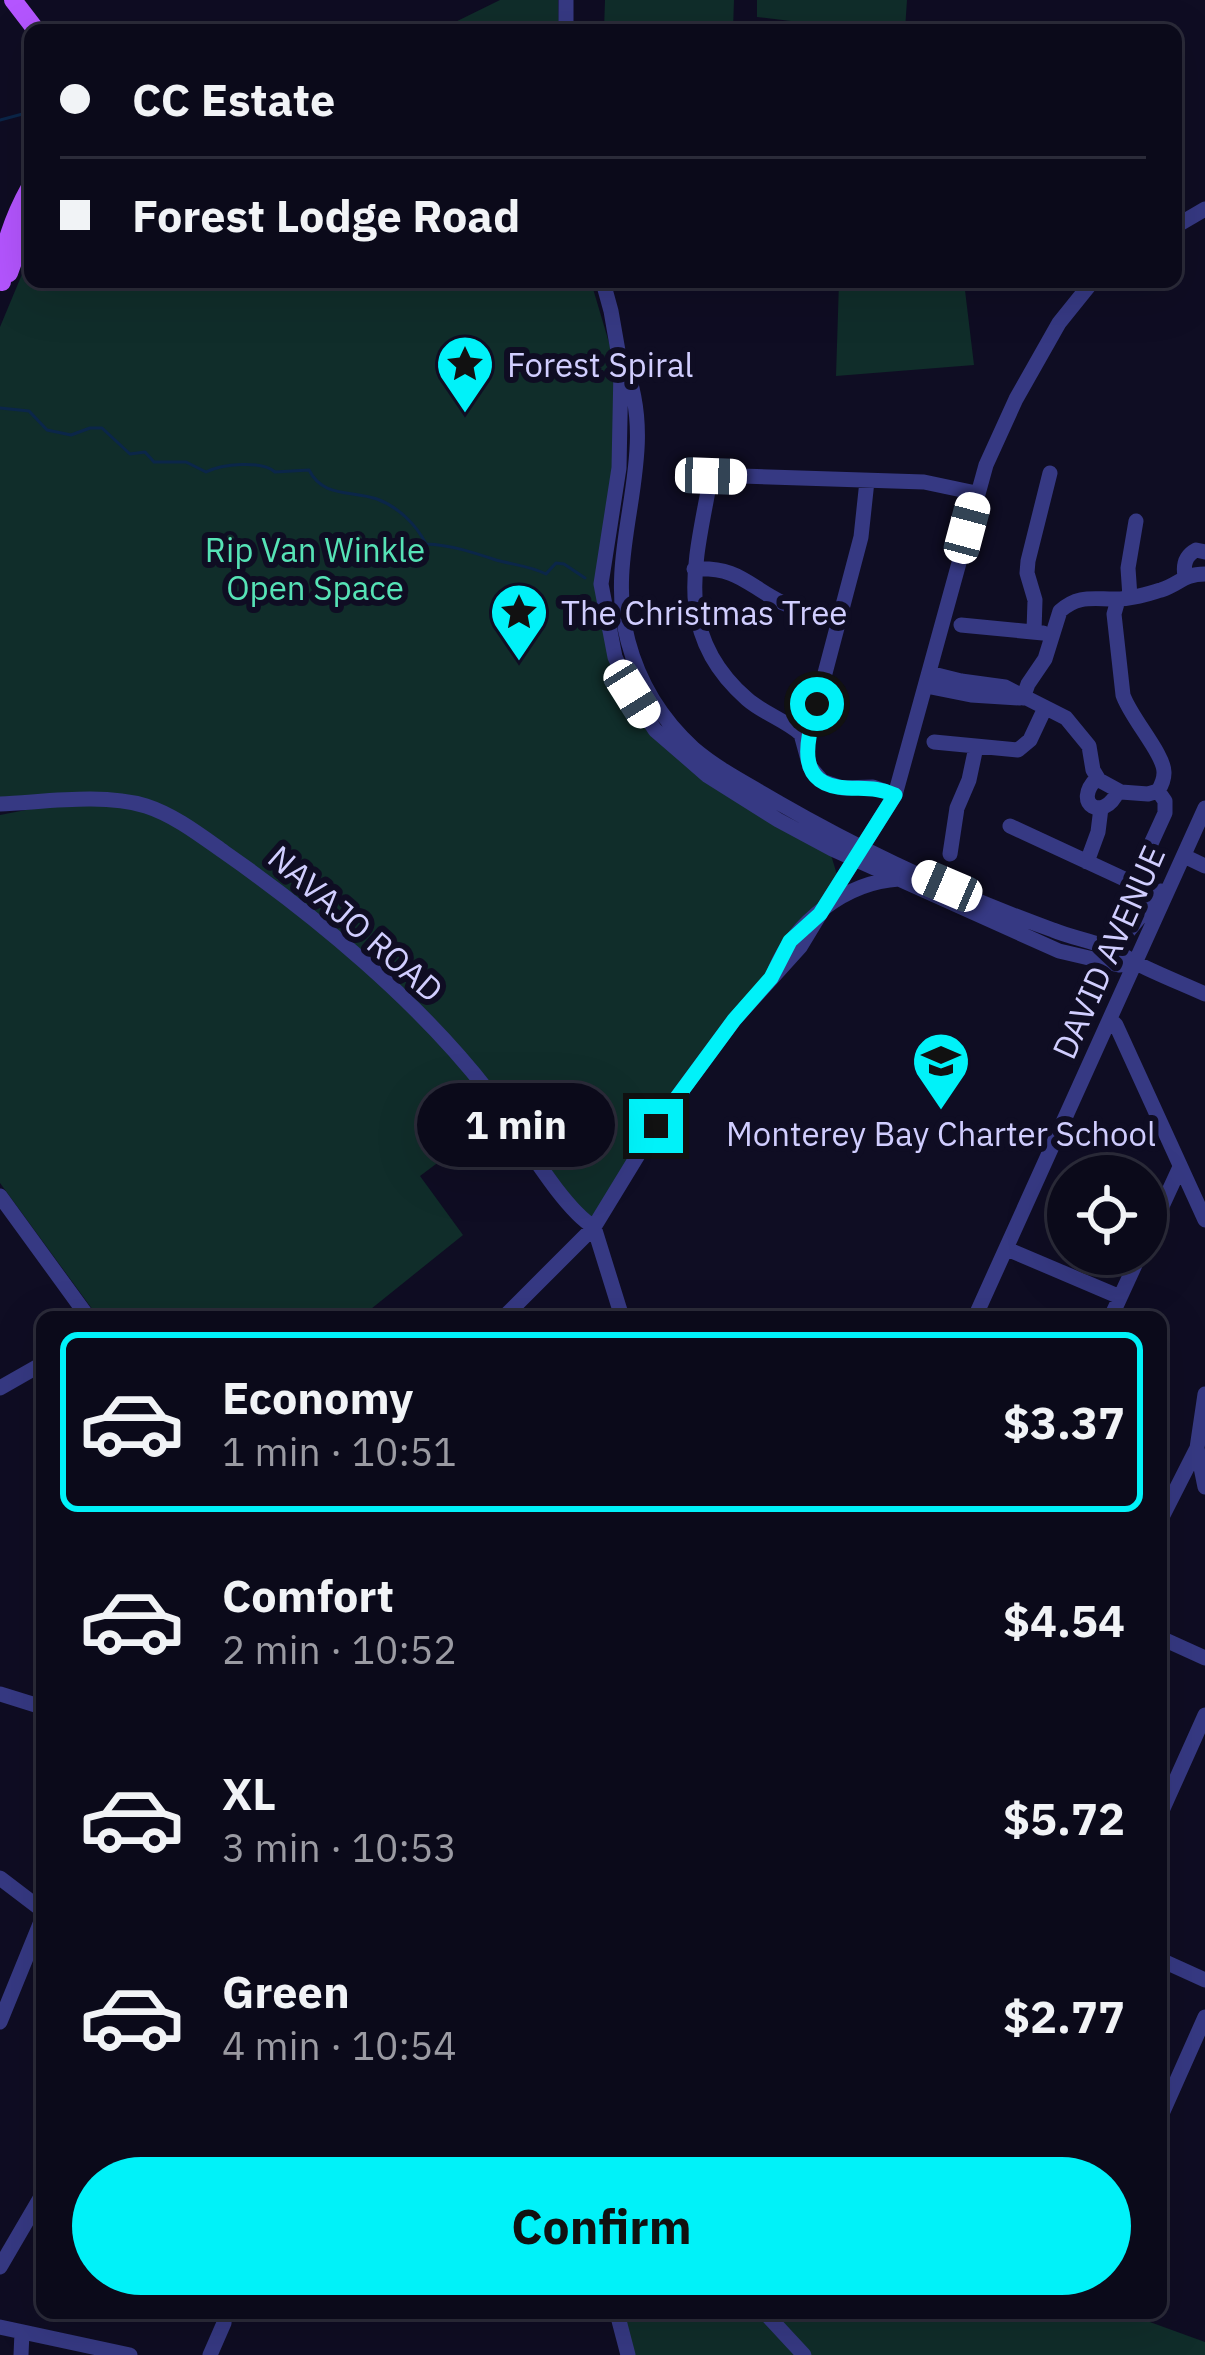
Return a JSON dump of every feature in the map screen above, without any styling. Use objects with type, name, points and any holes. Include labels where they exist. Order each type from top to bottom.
[{"type":"main road","points":[[13,0],[31,24]]},
{"type":"main road","points":[[1,285],[8,237],[24,201]]},
{"type":"main road","points":[[1,285],[24,235]]},
{"type":"street","points":[[604,288],[631,382],[639,452],[619,595],[628,641],[655,704],[695,749],[724,771],[901,879],[1059,950],[1119,965],[1136,963]]},
{"type":"street","points":[[510,1311],[594,1227],[656,1126],[734,1020],[800,947],[895,795],[976,493],[1023,386],[1059,322],[1087,288]]},
{"type":"street","points":[[620,356],[619,468],[601,584],[619,669],[655,730],[671,746],[708,776],[814,840],[831,855],[838,886]]},
{"type":"street","points":[[1023,698],[1045,659],[1027,573],[1050,473]]},
{"type":"street","points":[[895,795],[873,787],[842,788],[822,782],[810,767],[801,734],[748,700],[714,661],[696,612],[694,569],[711,476],[924,482],[976,493]]},
{"type":"street","points":[[806,745],[861,537],[867,481]]},
{"type":"street","points":[[1136,521],[1124,598],[1114,614],[1123,695],[1163,765],[1159,791]]},
{"type":"street","points":[[1185,576],[1187,557],[1196,550],[1205,552]]},
{"type":"street","points":[[694,569],[742,576],[781,602],[839,620]]},
{"type":"street","points":[[1033,590],[1071,602],[1124,598],[1205,573]]},
{"type":"street","points":[[1043,633],[1071,602]]},
{"type":"street","points":[[962,625],[1043,633]]},
{"type":"street","points":[[928,679],[1005,687],[1066,718],[1090,750],[1097,778],[1117,791],[1159,791]]},
{"type":"street","points":[[934,742],[1010,751],[1024,747],[1045,709]]},
{"type":"street","points":[[950,854],[956,808],[969,780],[976,747]]},
{"type":"street","points":[[1097,778],[1086,795],[1091,806],[1101,808],[1113,801],[1117,791]]},
{"type":"street","points":[[1010,826],[1132,883],[1165,813],[1159,791]]},
{"type":"street","name":"NAVAJO ROAD","points":[[0,804],[106,800],[140,804],[173,818],[256,874],[339,941],[449,1046],[488,1091],[565,1199],[594,1227]]},
{"type":"street","points":[[1087,862],[1101,808]]},
{"type":"street","name":"DAVID AVENUE","points":[[978,1311],[1205,808]]},
{"type":"street","points":[[814,840],[1106,947],[1205,994]]},
{"type":"street","points":[[1184,856],[1205,866]]},
{"type":"street","points":[[1106,947],[1121,940],[1174,876]]},
{"type":"street","points":[[820,914],[861,887],[901,879]]},
{"type":"street","points":[[1110,1018],[1205,1220]]},
{"type":"street","points":[[1167,1195],[1180,1167]]},
{"type":"street","points":[[0,1196],[84,1311]]},
{"type":"street","points":[[594,1227],[620,1311]]},
{"type":"street","points":[[1006,1249],[1120,1297]]},
{"type":"street","points":[[1114,1311],[1130,1275]]},
{"type":"street","points":[[0,1388],[36,1367]]},
{"type":"street","points":[[1167,1507],[1197,1448],[1205,1394]]},
{"type":"street","points":[[1197,1448],[1205,1487]]},
{"type":"street","points":[[1167,1641],[1205,1658]]},
{"type":"street","points":[[0,1694],[36,1705]]},
{"type":"street","points":[[1167,1800],[1205,1715]]},
{"type":"street","points":[[0,1878],[36,1905]]},
{"type":"street","points":[[0,2022],[36,1934]]},
{"type":"street","points":[[1167,1963],[1205,1980]]},
{"type":"street","points":[[1167,2102],[1205,2017]]},
{"type":"street","points":[[0,2267],[35,2221]]},
{"type":"street","points":[[210,2355],[224,2319]]},
{"type":"street","points":[[618,2319],[626,2352]]},
{"type":"street","points":[[771,2319],[804,2355]]},
{"type":"street","points":[[0,2327],[130,2355]]},
{"type":"street","points":[[21,2355],[22,2332]]},
{"type":"green space","points":[[500,0],[558,0],[559,24],[451,24]]},
{"type":"green space","points":[[605,0],[734,0],[733,24],[604,24]]},
{"type":"green space","points":[[757,0],[907,0],[905,24],[815,24],[757,17]]},
{"type":"green space","name":"Rip Van Winkle Open Space","points":[[24,269],[24,288],[593,288],[613,356],[618,426],[602,568],[610,636],[655,730],[831,855],[838,878],[734,1020],[594,1227],[504,1113],[420,1176],[463,1235],[368,1311],[94,1311],[0,1183],[0,815],[62,803],[0,800],[0,327]]},
{"type":"green space","points":[[839,288],[965,288],[974,365],[836,376]]},
{"type":"green space","points":[[619,2319],[1142,2319],[1205,2342],[1205,2355],[628,2355]]},
{"type":"waterway","points":[[0,120],[24,114]]},
{"type":"waterway","points":[[0,408],[29,411],[47,430],[71,435],[102,428],[130,454],[145,452],[154,462],[186,462],[206,472],[241,464],[275,472],[309,470],[330,489],[392,507],[412,523],[426,544],[461,549],[546,574],[556,563],[564,564],[585,578]]},
{"type":"place","name":"Forest Spiral","points":[[465,415]]},
{"type":"place","name":"The Christmas Tree","points":[[519,663]]},
{"type":"place","name":"Monterey Bay Charter School","points":[[941,1112]]},
{"type":"route","points":[[656,1126],[771,978],[783,950],[820,914],[895,795],[873,787],[842,788],[816,775],[806,745],[817,704]]}]
